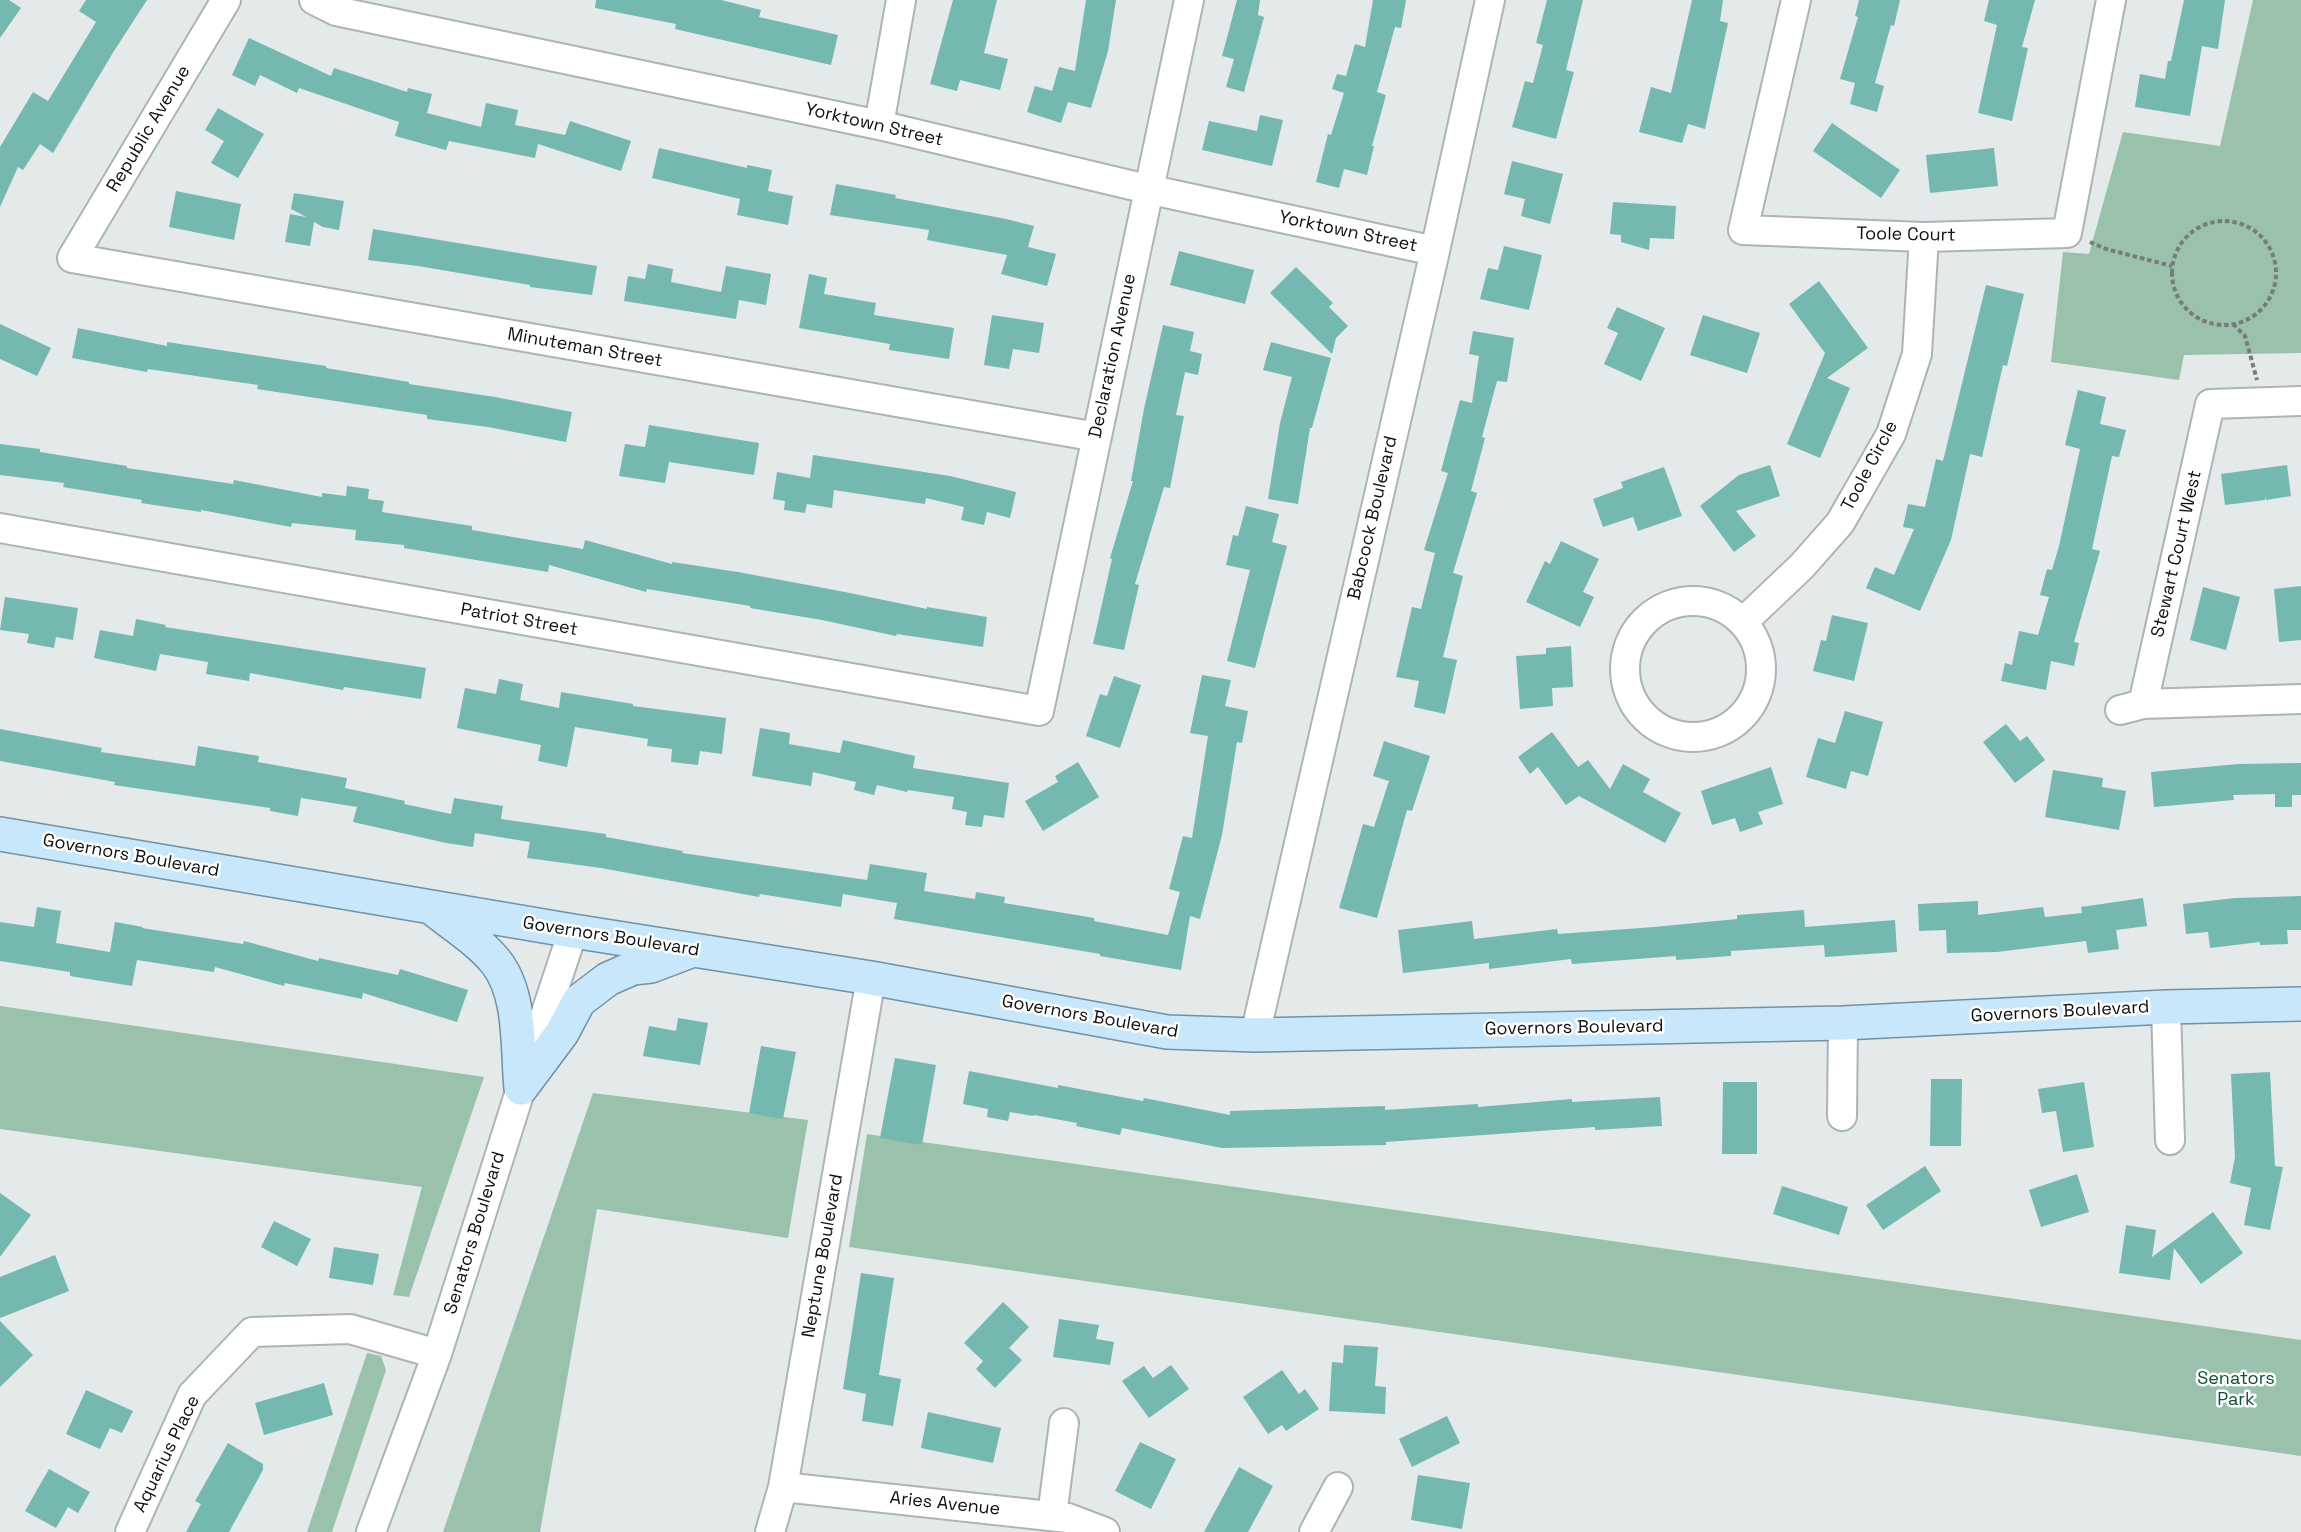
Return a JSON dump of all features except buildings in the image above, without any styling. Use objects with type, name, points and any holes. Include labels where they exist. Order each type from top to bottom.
[{"type":"main road","name":"Governors Boulevard","points":[[0,834],[573,931],[872,978],[1167,1032],[1255,1035],[1843,1023],[2166,1007],[2301,1004]]},
{"type":"main road","points":[[430,907],[496,963],[509,987],[516,1015],[521,1088]]},
{"type":"main road","points":[[521,1088],[562,1033],[579,1001],[608,979],[633,968],[651,966],[692,950]]},
{"type":"street","name":"Republic Avenue","points":[[72,258],[226,0]]},
{"type":"street","name":"Yorktown Street","points":[[314,0],[336,11],[879,125],[1148,189],[1435,251]]},
{"type":"street","points":[[879,125],[901,0]]},
{"type":"street","name":"Declaration Avenue","points":[[1039,711],[1189,0]]},
{"type":"street","name":"Babcock Boulevard","points":[[1255,1035],[1435,251],[1490,0]]},
{"type":"street","name":"Toole Court","points":[[1796,0],[1743,230],[1924,237],[2067,232]]},
{"type":"street","points":[[2067,232],[2111,0]]},
{"type":"street","name":"Toole Circle","points":[[1743,622],[1802,566],[1840,523],[1892,434],[1917,354],[1924,237]]},
{"type":"street","name":"Minuteman Street","points":[[72,258],[1097,437]]},
{"type":"street","points":[[2264,402],[2301,401]]},
{"type":"street","name":"Stewart Court West","points":[[2264,402],[2210,404],[2132,707],[2301,699]]},
{"type":"street","name":"Patriot Street","points":[[0,528],[1039,711]]},
{"type":"street","points":[[1685,601],[1706,602],[1726,609],[1743,622],[1756,642],[1762,665],[1759,688],[1749,709],[1740,718],[1731,726],[1710,735],[1686,737],[1663,730],[1644,717],[1632,699],[1626,679],[1626,657],[1633,637],[1646,620],[1664,607],[1685,601]]},
{"type":"street","name":"Senators Boulevard","points":[[371,1532],[437,1354],[573,931]]},
{"type":"street","name":"Neptune Boulevard","points":[[771,1532],[783,1487],[872,978]]},
{"type":"street","points":[[2166,1007],[2170,1140]]},
{"type":"street","points":[[1842,1116],[1843,1023]]},
{"type":"street","name":"Aquarius Place","points":[[130,1532],[192,1395],[252,1332],[350,1329],[437,1354]]},
{"type":"street","points":[[1052,1516],[1064,1423]]},
{"type":"street","name":"Aries Avenue","points":[[783,1487],[1068,1518],[1105,1532]]},
{"type":"street","points":[[1314,1532],[1338,1487]]},
{"type":"path","points":[[2214,222],[2232,222],[2255,231],[2262,237],[2272,252],[2276,275],[2270,298],[2253,316],[2233,324],[2210,323],[2190,313],[2182,304],[2174,288],[2172,266],[2180,245],[2200,226],[2214,222]]},
{"type":"path","points":[[2067,232],[2106,249],[2172,266]]},
{"type":"path","points":[[2233,324],[2245,336],[2264,402]]},
{"type":"green space","points":[[2253,0],[2301,0],[2301,353],[2184,355],[2179,380],[2051,362],[2063,252],[2089,254],[2123,132],[2220,146]]},
{"type":"green space","points":[[0,1006],[484,1077],[409,1297],[393,1295],[422,1187],[0,1129]]},
{"type":"green space","points":[[593,1093],[808,1120],[788,1238],[597,1209],[540,1532],[443,1532]]},
{"type":"green space","name":"Senators Park","points":[[867,1134],[2301,1340],[2301,1456],[849,1247]]},
{"type":"green space","points":[[367,1353],[381,1356],[386,1370],[332,1532],[307,1532]]}]
